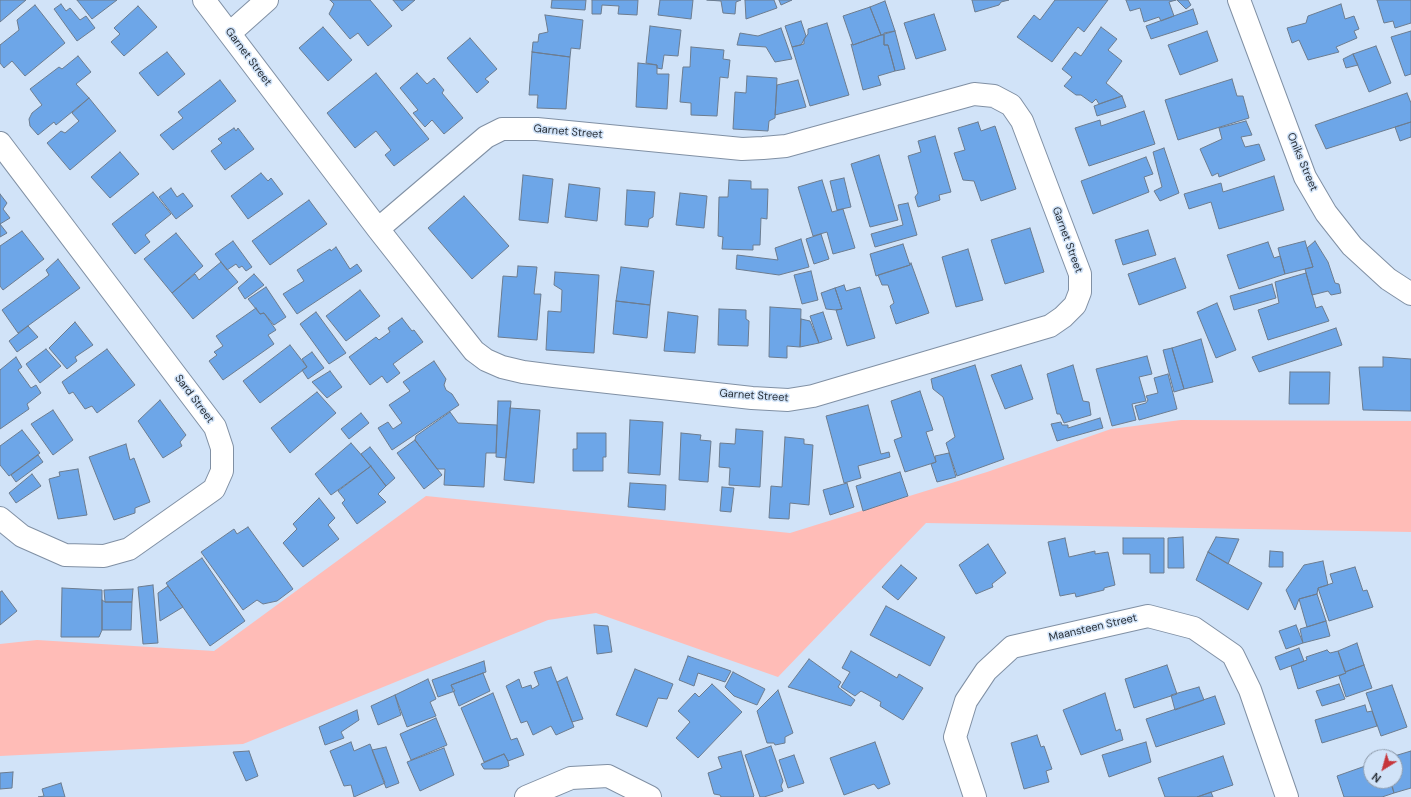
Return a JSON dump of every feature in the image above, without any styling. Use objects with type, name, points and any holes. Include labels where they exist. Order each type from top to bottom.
[{"type":"street","name":"Garnet Street","points":[[204,0],[378,229],[474,351],[486,360],[502,367],[523,372],[752,398],[788,400],[813,396],[1050,326],[1063,317],[1075,305],[1080,292],[1080,274],[1022,121],[1011,106],[994,96],[974,94],[786,146],[763,148],[742,149],[537,129],[502,129],[486,137],[378,229]]},
{"type":"street","points":[[230,33],[267,0]]},
{"type":"street","name":"Oniks Street","points":[[1239,0],[1305,177],[1326,213],[1352,246],[1388,279],[1411,294]]},
{"type":"street","name":"Sard Street","points":[[0,143],[215,427],[222,448],[222,471],[214,489],[129,549],[104,556],[66,555],[22,536],[0,518]]},
{"type":"street","name":"Maansteen Street","points":[[975,797],[955,737],[966,701],[986,671],[1012,647],[1148,616],[1194,628],[1233,655],[1250,690],[1287,797]]},
{"type":"street","points":[[526,797],[571,778],[608,776],[650,797]]},
{"type":"shaded area","points":[[1181,420],[1411,421],[1411,532],[926,523],[778,677],[596,613],[548,620],[243,744],[0,756],[0,644],[37,640],[214,651],[426,496],[790,533],[987,472],[1111,429]]},
{"type":"building","points":[[0,0],[26,0],[0,22]]},
{"type":"building","points":[[77,0],[117,0],[92,19]]},
{"type":"building","points":[[330,0],[370,0],[392,26],[368,46],[358,33],[350,39],[329,14],[334,4]]},
{"type":"building","points":[[393,0],[415,0],[402,11]]},
{"type":"building","points":[[552,0],[586,0],[585,10],[551,8]]},
{"type":"building","points":[[592,0],[638,0],[637,15],[618,14],[619,6],[602,5],[601,14],[592,14]]},
{"type":"building","points":[[660,0],[693,0],[691,19],[658,15]]},
{"type":"building","points":[[707,0],[741,0],[736,2],[735,14],[723,13],[721,1]]},
{"type":"building","points":[[745,0],[774,0],[777,8],[746,19]]},
{"type":"building","points":[[779,0],[792,0],[781,5]]},
{"type":"building","points":[[972,0],[1009,0],[1001,2],[999,5],[975,12]]},
{"type":"building","points":[[1055,0],[1108,0],[1084,32],[1078,27],[1052,62],[1017,37],[1034,15],[1040,20]]},
{"type":"building","points":[[1126,0],[1176,0],[1169,2],[1174,16],[1161,21],[1159,17],[1144,22],[1140,8],[1130,11]]},
{"type":"building","points":[[1177,0],[1188,0],[1191,5],[1186,9]]},
{"type":"building","points":[[1377,0],[1411,0],[1411,23],[1395,28],[1393,21],[1384,23]]},
{"type":"building","points":[[885,1],[895,31],[881,35],[870,7]]},
{"type":"building","points":[[61,4],[66,11],[70,8],[80,20],[86,16],[95,28],[77,41],[54,9]]},
{"type":"building","points":[[1341,4],[1345,19],[1354,16],[1359,29],[1354,31],[1357,38],[1336,47],[1339,52],[1308,60],[1299,40],[1292,43],[1287,28],[1306,23],[1308,16]]},
{"type":"building","points":[[35,5],[65,43],[25,76],[12,61],[4,68],[0,63],[0,45],[19,30],[17,20]]},
{"type":"building","points":[[138,6],[157,27],[124,56],[111,42],[120,34],[114,28]]},
{"type":"building","points":[[870,7],[881,35],[853,45],[843,16]]},
{"type":"building","points":[[1193,9],[1198,24],[1151,39],[1146,26]]},
{"type":"building","points":[[934,14],[946,50],[916,59],[904,23]]},
{"type":"building","points":[[545,15],[583,20],[580,49],[571,48],[570,57],[532,52],[533,42],[538,42],[539,34],[548,32]]},
{"type":"building","points":[[801,21],[806,36],[801,45],[792,47],[785,26]]},
{"type":"building","points":[[827,23],[849,95],[810,106],[792,47],[804,44],[804,39],[808,34],[808,29]]},
{"type":"building","points":[[650,26],[681,30],[678,56],[664,55],[662,69],[657,68],[657,65],[646,63]]},
{"type":"building","points":[[323,27],[352,60],[328,81],[299,48]]},
{"type":"building","points":[[1101,27],[1117,39],[1108,50],[1122,61],[1106,83],[1122,96],[1099,104],[1096,99],[1092,103],[1081,95],[1076,95],[1064,86],[1072,77],[1062,69],[1075,52],[1081,56]]},
{"type":"building","points":[[781,28],[792,59],[775,62],[766,47],[737,45],[740,33],[758,36]]},
{"type":"building","points":[[895,31],[905,69],[895,71],[888,45],[884,45],[884,33]]},
{"type":"building","points":[[1207,31],[1218,61],[1180,75],[1168,45]]},
{"type":"building","points":[[1411,31],[1411,74],[1405,76],[1391,37]]},
{"type":"building","points":[[884,35],[884,45],[888,45],[895,71],[878,76],[881,85],[863,90],[851,44],[853,45]]},
{"type":"building","points":[[470,38],[497,69],[485,79],[489,82],[477,93],[447,58]]},
{"type":"building","points":[[1376,46],[1391,83],[1369,92],[1353,54]]},
{"type":"building","points":[[691,47],[724,50],[723,59],[730,60],[728,78],[720,77],[717,116],[691,115],[691,103],[680,102],[683,67],[690,67]]},
{"type":"building","points":[[167,52],[185,74],[158,96],[139,73]]},
{"type":"building","points":[[532,52],[570,57],[566,109],[537,108],[538,95],[529,95]]},
{"type":"building","points":[[1353,54],[1358,65],[1346,68],[1343,59]]},
{"type":"building","points":[[78,56],[91,72],[76,84],[89,98],[56,125],[54,122],[38,135],[30,126],[29,119],[32,113],[42,105],[30,89],[59,67],[62,69]]},
{"type":"building","points":[[638,63],[657,65],[657,74],[669,74],[667,109],[636,107]]},
{"type":"building","points":[[376,73],[429,139],[394,166],[385,155],[391,150],[376,131],[355,148],[327,113]]},
{"type":"building","points":[[417,73],[427,84],[434,78],[444,90],[442,93],[463,118],[444,134],[432,120],[425,127],[413,113],[418,110],[400,88]]},
{"type":"building","points":[[747,76],[777,78],[775,118],[769,121],[768,131],[733,129],[735,92],[746,93]]},
{"type":"building","points":[[1232,79],[1237,96],[1243,96],[1249,118],[1178,140],[1165,100]]},
{"type":"building","points":[[220,80],[236,101],[173,150],[160,135],[183,118],[178,112]]},
{"type":"building","points":[[798,80],[806,107],[775,115],[777,85]]},
{"type":"building","points":[[1407,93],[1411,103],[1411,122],[1326,149],[1315,125]]},
{"type":"building","points":[[1122,96],[1126,107],[1097,116],[1094,106]]},
{"type":"building","points":[[89,98],[116,131],[70,170],[47,143],[61,131],[65,133],[79,121],[72,113]]},
{"type":"building","points":[[1144,111],[1155,144],[1089,166],[1075,128],[1100,120],[1101,126]]},
{"type":"building","points":[[1246,121],[1252,135],[1241,137],[1245,147],[1259,144],[1265,160],[1219,177],[1218,173],[1212,176],[1200,149],[1222,139],[1219,128]]},
{"type":"building","points":[[978,122],[981,131],[995,126],[1016,189],[981,201],[974,181],[963,180],[954,153],[965,150],[958,128]]},
{"type":"building","points":[[1411,122],[1411,137],[1400,141],[1395,127]]},
{"type":"building","points":[[234,128],[236,131],[238,128],[254,149],[225,170],[211,151],[222,143],[218,139]]},
{"type":"building","points":[[935,136],[951,192],[939,195],[940,200],[918,207],[915,197],[918,193],[908,156],[921,152],[918,141]]},
{"type":"building","points":[[1164,148],[1179,193],[1160,201],[1154,191],[1162,187],[1153,152]]},
{"type":"building","points":[[120,152],[139,174],[110,198],[91,177]]},
{"type":"building","points":[[879,155],[898,220],[870,227],[851,164]]},
{"type":"building","points":[[1146,157],[1153,174],[1144,177],[1149,192],[1093,214],[1081,181]]},
{"type":"building","points":[[261,173],[268,181],[271,178],[283,194],[248,219],[231,196]]},
{"type":"building","points":[[523,175],[553,179],[548,223],[519,220]]},
{"type":"building","points":[[1274,176],[1284,210],[1219,229],[1211,202],[1189,209],[1184,194],[1221,183],[1223,192]]},
{"type":"building","points":[[844,178],[851,207],[837,210],[830,181]]},
{"type":"building","points":[[729,180],[751,181],[751,189],[768,189],[767,219],[761,218],[760,245],[753,245],[753,250],[722,249],[723,237],[718,236],[719,197],[728,197]]},
{"type":"building","points":[[822,180],[832,212],[843,209],[855,248],[833,254],[827,232],[813,236],[798,187]]},
{"type":"building","points":[[569,184],[600,188],[597,221],[565,217]]},
{"type":"building","points":[[171,188],[177,197],[183,193],[193,206],[176,219],[159,197]]},
{"type":"building","points":[[627,190],[655,192],[653,217],[649,219],[648,227],[625,225]]},
{"type":"building","points":[[153,192],[171,214],[145,235],[150,242],[135,254],[112,224]]},
{"type":"building","points":[[680,193],[707,196],[704,228],[676,225]]},
{"type":"building","points":[[0,194],[7,203],[3,209],[10,218],[0,224]]},
{"type":"building","points":[[464,196],[509,246],[472,279],[428,228]]},
{"type":"building","points":[[309,200],[327,224],[270,265],[252,241]]},
{"type":"building","points":[[908,203],[917,235],[875,247],[871,234],[903,225],[898,205]]},
{"type":"building","points":[[0,224],[7,233],[0,237]]},
{"type":"building","points":[[1030,228],[1044,272],[1005,284],[991,240]]},
{"type":"building","points":[[1148,230],[1156,255],[1123,265],[1115,240]]},
{"type":"building","points":[[22,231],[44,259],[3,290],[0,286],[0,246]]},
{"type":"building","points":[[176,233],[203,266],[172,293],[144,259]]},
{"type":"building","points":[[821,234],[829,259],[814,264],[806,239]]},
{"type":"building","points":[[801,239],[809,267],[779,275],[736,269],[737,255],[778,260],[775,248]]},
{"type":"building","points":[[233,241],[252,267],[246,271],[242,266],[239,268],[236,264],[227,270],[215,254]]},
{"type":"building","points":[[1305,241],[1313,267],[1285,274],[1278,248]]},
{"type":"building","points":[[1315,241],[1328,262],[1335,283],[1339,284],[1341,293],[1331,295],[1328,291],[1312,295],[1305,269],[1313,267],[1307,248]]},
{"type":"building","points":[[1268,242],[1274,258],[1280,256],[1285,274],[1239,289],[1227,255]]},
{"type":"building","points":[[903,244],[910,265],[876,276],[870,254]]},
{"type":"building","points":[[336,247],[350,269],[357,264],[362,271],[297,314],[283,294],[304,281],[297,270],[330,249],[331,251]]},
{"type":"building","points":[[968,249],[983,300],[956,307],[942,257]]},
{"type":"building","points":[[1175,258],[1186,288],[1139,305],[1128,274]]},
{"type":"building","points":[[58,259],[80,288],[18,333],[2,310],[49,275],[46,270]]},
{"type":"building","points":[[221,262],[238,282],[193,319],[172,293],[195,274],[199,280]]},
{"type":"building","points":[[911,263],[929,313],[896,324],[890,306],[894,303],[888,285],[882,285],[878,275],[910,265]]},
{"type":"building","points":[[518,266],[537,267],[534,294],[541,294],[537,340],[498,337],[503,276],[517,277]]},
{"type":"building","points":[[621,267],[654,271],[650,305],[616,301]]},
{"type":"building","points":[[811,271],[818,300],[802,304],[794,275]]},
{"type":"building","points":[[555,272],[599,275],[594,353],[546,350],[548,311],[561,312],[562,290],[554,285]]},
{"type":"building","points":[[1306,273],[1316,308],[1322,306],[1329,321],[1268,340],[1258,310],[1279,303],[1275,282]]},
{"type":"building","points":[[254,274],[264,285],[245,299],[238,288]]},
{"type":"building","points":[[1272,284],[1276,298],[1234,310],[1230,296]]},
{"type":"building","points":[[844,285],[846,291],[860,287],[875,338],[847,346],[836,310],[842,309],[835,288]]},
{"type":"building","points":[[266,287],[286,317],[274,325],[264,313],[260,314],[248,299]]},
{"type":"building","points":[[835,288],[842,309],[826,309],[821,293]]},
{"type":"building","points":[[360,290],[380,316],[346,341],[326,316]]},
{"type":"building","points":[[616,301],[650,305],[647,338],[613,334]]},
{"type":"building","points":[[1217,303],[1236,350],[1216,358],[1197,312]]},
{"type":"building","points":[[770,307],[801,309],[800,347],[787,346],[787,358],[769,357]]},
{"type":"building","points":[[256,308],[260,314],[264,313],[276,330],[268,335],[274,344],[223,380],[209,361],[217,355],[214,352],[223,346],[216,336]]},
{"type":"building","points":[[719,309],[746,310],[746,319],[749,321],[748,346],[718,345]]},
{"type":"building","points":[[316,312],[346,353],[329,364],[300,324]]},
{"type":"building","points":[[668,312],[698,316],[695,353],[664,351]]},
{"type":"building","points":[[823,312],[832,339],[819,343],[810,316]]},
{"type":"building","points":[[402,318],[423,342],[393,364],[400,373],[387,383],[382,376],[370,385],[349,357],[376,337],[379,340],[390,332],[388,328]]},
{"type":"building","points":[[801,319],[810,321],[819,343],[800,347]]},
{"type":"building","points":[[75,322],[93,345],[75,357],[77,361],[67,369],[49,348]]},
{"type":"building","points":[[28,326],[38,337],[17,352],[9,341]]},
{"type":"building","points":[[1336,328],[1342,345],[1259,372],[1252,357]]},
{"type":"building","points":[[1201,339],[1213,382],[1184,389],[1172,348]]},
{"type":"building","points":[[290,345],[307,367],[260,403],[243,381]]},
{"type":"building","points":[[1172,348],[1184,389],[1174,392],[1163,350]]},
{"type":"building","points":[[46,349],[61,366],[40,383],[26,364]]},
{"type":"building","points":[[107,349],[135,385],[97,413],[92,406],[85,409],[73,392],[69,394],[62,382]]},
{"type":"building","points":[[312,352],[324,368],[308,379],[302,370],[307,367],[302,359]]},
{"type":"building","points":[[1147,356],[1152,374],[1139,377],[1146,401],[1132,404],[1136,420],[1112,426],[1096,369]]},
{"type":"building","points":[[16,357],[22,367],[18,370],[31,388],[36,385],[41,393],[27,404],[29,409],[0,429],[0,370]]},
{"type":"building","points":[[1383,357],[1411,359],[1411,411],[1363,410],[1359,367],[1383,367]]},
{"type":"building","points":[[434,361],[446,379],[444,385],[446,390],[452,394],[459,405],[392,450],[378,428],[388,422],[393,429],[402,423],[389,405],[410,391],[403,382]]},
{"type":"building","points":[[975,365],[1004,459],[957,476],[946,443],[955,437],[943,397],[933,389],[931,379]]},
{"type":"building","points":[[1021,365],[1033,399],[1005,409],[991,375]]},
{"type":"building","points":[[1073,365],[1083,401],[1089,402],[1091,415],[1064,423],[1060,414],[1057,414],[1047,374]]},
{"type":"building","points":[[330,371],[342,387],[327,398],[312,382]]},
{"type":"building","points":[[1290,372],[1330,372],[1329,404],[1289,404]]},
{"type":"building","points":[[1168,374],[1177,409],[1139,420],[1135,406],[1146,403],[1148,400],[1146,396],[1158,393],[1154,378]]},
{"type":"building","points":[[920,391],[933,430],[926,432],[936,462],[905,472],[894,440],[902,437],[891,401]]},
{"type":"building","points":[[317,392],[336,413],[290,453],[271,428]]},
{"type":"building","points":[[160,400],[186,435],[180,442],[182,446],[163,458],[138,421]]},
{"type":"building","points":[[498,401],[511,401],[506,458],[496,457]]},
{"type":"building","points":[[868,405],[881,454],[889,452],[890,457],[858,466],[861,478],[844,483],[826,416]]},
{"type":"building","points":[[510,408],[540,410],[534,483],[504,480]]},
{"type":"building","points":[[53,410],[73,440],[53,455],[31,424]]},
{"type":"building","points":[[450,412],[458,423],[497,425],[496,453],[486,453],[484,487],[444,485],[445,469],[437,469],[415,440],[416,436]]},
{"type":"building","points":[[361,413],[369,423],[349,439],[341,429]]},
{"type":"building","points":[[1100,418],[1103,428],[1057,441],[1051,424],[1061,422],[1062,425],[1068,425],[1068,428]]},
{"type":"building","points":[[630,420],[663,422],[660,475],[628,473]]},
{"type":"building","points":[[736,429],[763,431],[760,487],[729,485],[730,468],[719,467],[720,443],[735,444]]},
{"type":"building","points":[[22,430],[40,453],[9,476],[0,465],[0,446]]},
{"type":"building","points":[[577,433],[606,433],[606,457],[603,457],[603,471],[573,471],[573,449],[577,449]]},
{"type":"building","points":[[681,433],[701,435],[700,440],[711,441],[708,482],[679,480]]},
{"type":"building","points":[[785,437],[804,439],[804,444],[813,445],[809,505],[790,503],[789,519],[769,518],[771,486],[782,487]]},
{"type":"building","points":[[415,440],[442,475],[424,489],[397,453]]},
{"type":"building","points":[[351,443],[371,466],[331,495],[315,474]]},
{"type":"building","points":[[126,444],[130,460],[134,458],[150,502],[135,508],[135,513],[114,520],[89,457]]},
{"type":"building","points":[[370,447],[395,478],[386,486],[361,454]]},
{"type":"building","points":[[949,453],[956,477],[937,482],[931,464],[936,462],[935,456]]},
{"type":"building","points":[[38,455],[43,462],[16,482],[11,475]]},
{"type":"building","points":[[371,466],[386,486],[378,494],[386,502],[357,524],[342,503],[345,500],[338,491]]},
{"type":"building","points":[[78,469],[87,515],[58,519],[49,479],[60,476],[59,472]]},
{"type":"building","points":[[900,472],[908,496],[863,511],[856,486]]},
{"type":"building","points":[[32,474],[41,486],[16,503],[9,493]]},
{"type":"building","points":[[630,483],[666,485],[665,510],[628,507]]},
{"type":"building","points":[[847,483],[854,507],[830,515],[823,490]]},
{"type":"building","points":[[722,487],[734,488],[731,512],[720,511]]},
{"type":"building","points":[[319,498],[335,518],[328,525],[339,539],[303,567],[283,543],[297,529],[293,524]]},
{"type":"building","points":[[248,527],[293,589],[277,601],[263,604],[257,600],[243,610],[201,552],[234,529],[237,534]]},
{"type":"building","points":[[1183,537],[1184,568],[1168,568],[1168,538]]},
{"type":"building","points":[[1216,537],[1239,539],[1228,564],[1208,552]]},
{"type":"building","points":[[1065,538],[1069,557],[1095,551],[1095,554],[1108,552],[1115,585],[1104,588],[1104,590],[1076,597],[1075,593],[1060,596],[1048,542]]},
{"type":"building","points":[[1123,538],[1164,538],[1164,573],[1150,573],[1150,554],[1123,554]]},
{"type":"building","points":[[988,544],[1006,573],[992,584],[993,587],[976,594],[959,565]]},
{"type":"building","points":[[1270,551],[1283,552],[1283,567],[1269,567]]},
{"type":"building","points":[[1208,552],[1262,583],[1248,610],[1196,580]]},
{"type":"building","points":[[202,558],[245,621],[210,646],[166,583]]},
{"type":"building","points":[[1323,561],[1328,585],[1318,588],[1317,594],[1299,599],[1295,610],[1286,590],[1304,565]]},
{"type":"building","points":[[901,565],[917,578],[898,600],[882,587]]},
{"type":"building","points":[[1355,567],[1363,591],[1367,590],[1373,607],[1329,621],[1318,588],[1333,583],[1330,574]]},
{"type":"building","points":[[153,585],[158,643],[143,644],[138,587]]},
{"type":"building","points":[[168,586],[183,607],[160,621],[158,593]]},
{"type":"building","points":[[62,588],[102,590],[102,630],[99,637],[61,637]]},
{"type":"building","points":[[133,589],[132,602],[105,602],[104,590]]},
{"type":"building","points":[[2,591],[17,611],[0,625],[0,592]]},
{"type":"building","points":[[1317,594],[1326,621],[1307,627],[1299,599]]},
{"type":"building","points":[[102,600],[105,602],[132,602],[131,630],[102,630]]},
{"type":"building","points":[[886,606],[945,637],[930,666],[870,635]]},
{"type":"building","points":[[1326,621],[1330,636],[1303,643],[1300,629]]},
{"type":"building","points":[[594,625],[608,626],[612,652],[597,654]]},
{"type":"building","points":[[1296,625],[1303,643],[1286,649],[1279,631]]},
{"type":"building","points":[[1357,643],[1364,665],[1345,672],[1338,651]]},
{"type":"building","points":[[1299,648],[1304,661],[1280,670],[1275,657]]},
{"type":"building","points":[[1327,650],[1330,653],[1338,651],[1346,673],[1298,689],[1291,666],[1307,660],[1306,657]]},
{"type":"building","points":[[851,651],[897,678],[899,674],[923,688],[903,720],[880,706],[881,702],[861,691],[855,696],[841,687],[850,672],[842,668]]},
{"type":"building","points":[[688,656],[731,671],[725,682],[698,673],[694,686],[679,680]]},
{"type":"building","points":[[809,659],[841,682],[838,687],[855,700],[851,706],[788,687]]},
{"type":"building","points":[[484,661],[486,672],[451,685],[455,691],[438,697],[432,680]]},
{"type":"building","points":[[1167,665],[1177,694],[1134,708],[1125,679]]},
{"type":"building","points":[[1364,665],[1372,688],[1346,697],[1339,676],[1346,673],[1345,672]]},
{"type":"building","points":[[551,667],[574,727],[556,735],[551,726],[533,735],[527,721],[521,723],[506,686],[519,679],[522,688],[531,685],[532,689],[539,685],[534,672]]},
{"type":"building","points":[[635,669],[673,684],[667,699],[658,698],[647,727],[616,715]]},
{"type":"building","points":[[733,672],[765,689],[757,705],[734,696],[725,687]]},
{"type":"building","points":[[483,673],[490,691],[459,706],[451,685]]},
{"type":"building","points":[[567,677],[583,719],[572,722],[557,682]]},
{"type":"building","points":[[428,679],[436,699],[430,702],[436,716],[407,727],[395,695]]},
{"type":"building","points":[[712,684],[742,712],[698,758],[676,738],[690,722],[678,711],[695,693],[699,697]]},
{"type":"building","points":[[1339,684],[1345,699],[1322,706],[1316,691]]},
{"type":"building","points":[[1392,685],[1407,727],[1381,736],[1366,693]]},
{"type":"building","points":[[1199,687],[1204,700],[1175,710],[1171,695]]},
{"type":"building","points":[[778,690],[793,733],[785,737],[785,743],[775,745],[774,743],[767,743],[757,711]]},
{"type":"building","points":[[493,693],[511,740],[517,738],[524,755],[508,761],[504,754],[484,762],[461,708]]},
{"type":"building","points":[[1105,693],[1116,731],[1120,729],[1123,740],[1081,755],[1063,710]]},
{"type":"building","points":[[395,695],[401,715],[378,725],[371,706]]},
{"type":"building","points":[[1215,696],[1225,724],[1156,747],[1146,719]]},
{"type":"building","points":[[1365,705],[1367,712],[1372,711],[1377,726],[1322,743],[1315,720]]},
{"type":"building","points":[[357,710],[359,720],[341,732],[344,738],[325,745],[319,727]]},
{"type":"building","points":[[436,718],[447,745],[411,760],[400,734]]},
{"type":"building","points":[[1037,735],[1041,747],[1044,746],[1052,769],[1046,771],[1049,782],[1024,789],[1011,743]]},
{"type":"building","points":[[351,742],[354,751],[370,744],[385,783],[354,797],[351,785],[344,786],[330,751]]},
{"type":"building","points":[[875,742],[890,784],[878,789],[874,784],[844,795],[830,758]]},
{"type":"building","points":[[1146,742],[1151,762],[1109,777],[1102,755]]},
{"type":"building","points":[[771,746],[783,781],[781,786],[783,791],[760,797],[745,755]]},
{"type":"building","points":[[386,747],[399,783],[386,788],[372,750]]},
{"type":"building","points":[[444,748],[454,775],[420,791],[407,762]]},
{"type":"building","points":[[249,751],[258,776],[246,781],[233,752]]},
{"type":"building","points":[[741,751],[754,796],[721,797],[720,795],[714,794],[708,773],[722,768],[718,757]]},
{"type":"building","points":[[1411,751],[1411,788],[1394,793],[1393,789],[1403,789],[1403,753]]},
{"type":"building","points":[[504,754],[509,766],[500,769],[484,769],[481,764]]},
{"type":"building","points":[[794,755],[804,783],[788,788],[779,760]]},
{"type":"building","points":[[1223,756],[1233,785],[1197,797],[1165,797],[1158,778]]},
{"type":"building","points":[[1363,767],[1363,789],[1393,789],[1394,793],[1382,797],[1344,797],[1337,776]]},
{"type":"building","points":[[13,772],[12,788],[0,789],[0,773]]},
{"type":"building","points":[[61,783],[65,797],[38,797],[44,796],[42,789]]},
{"type":"building","points":[[1211,792],[1213,797],[1197,797]]}]
